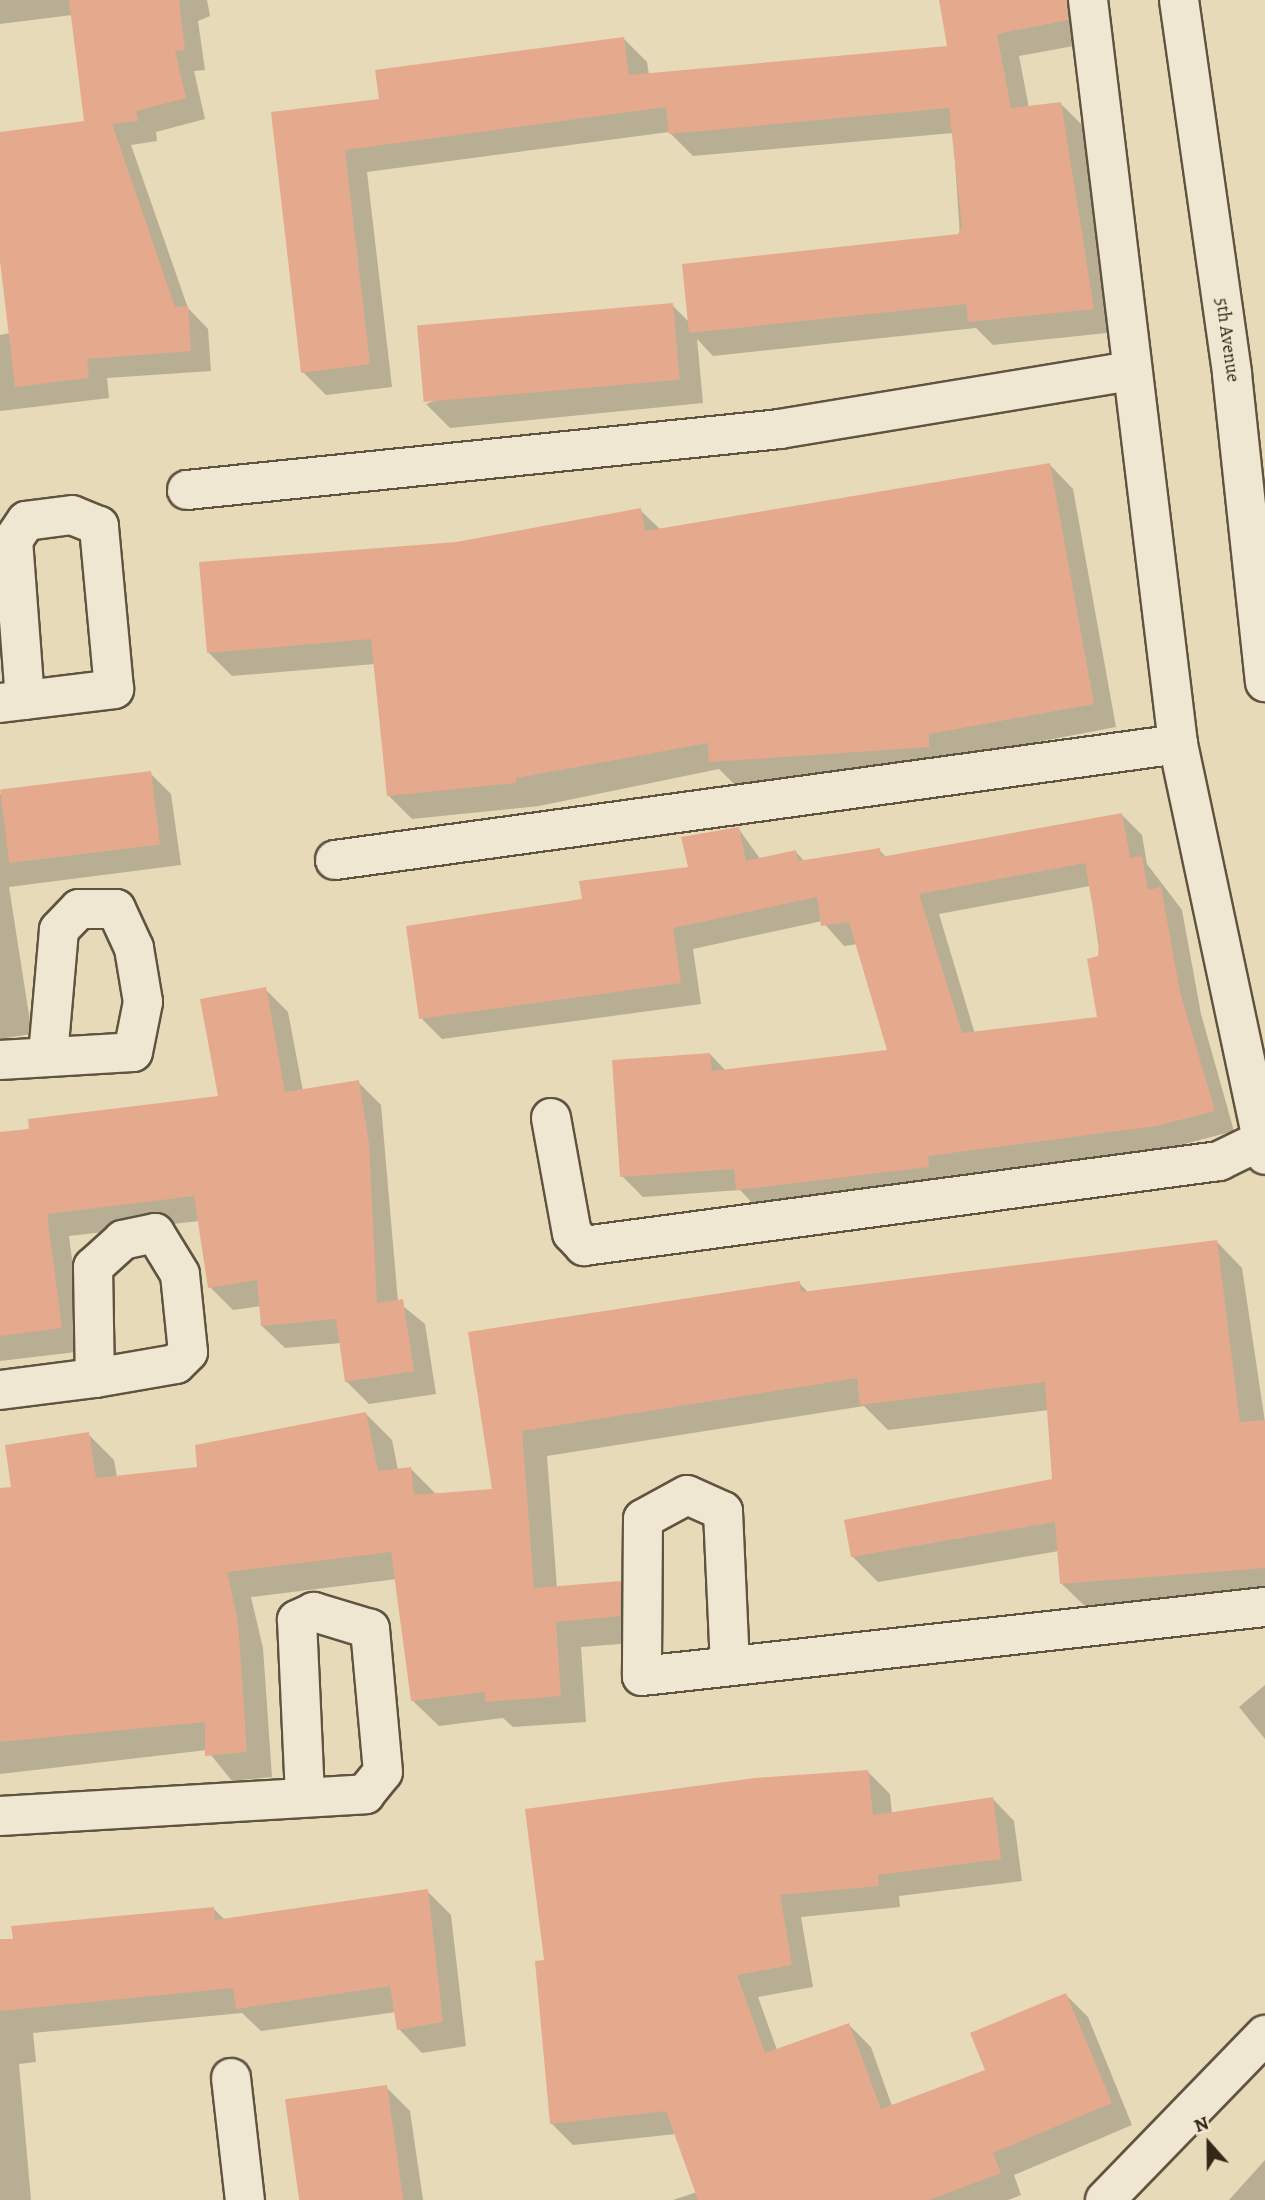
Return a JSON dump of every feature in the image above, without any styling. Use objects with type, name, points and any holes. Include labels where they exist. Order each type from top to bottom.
[{"type":"street","points":[[551,1118],[572,1233],[584,1246],[1219,1161],[1262,1148],[1178,744],[1129,371],[1088,0]]},
{"type":"street","name":"5th Avenue","points":[[1179,0],[1232,374],[1265,682]]},
{"type":"street","points":[[187,490],[780,429],[1129,371]]},
{"type":"street","points":[[72,515],[99,526],[114,689],[13,702],[13,540],[26,521],[72,515]]},
{"type":"street","points":[[335,859],[1178,744]]},
{"type":"street","points":[[0,1060],[48,1055]]},
{"type":"street","points":[[0,1390],[95,1378]]},
{"type":"street","points":[[730,1667],[723,1511],[687,1495],[643,1519],[642,1676],[730,1667],[1265,1606]]},
{"type":"street","points":[[0,1816],[365,1794],[383,1772],[370,1629],[314,1612],[297,1620],[305,1796]]},
{"type":"street","points":[[1105,2200],[1265,2035]]},
{"type":"street","points":[[232,2078],[245,2200]]},
{"type":"building","points":[[69,0],[179,0],[185,50],[175,51],[186,98],[136,111],[138,121],[112,124],[175,307],[188,306],[191,351],[87,359],[89,378],[15,387],[0,261],[0,132],[84,121]]},
{"type":"building","points":[[939,0],[1067,0],[1068,20],[997,34],[1011,108],[1061,102],[1094,309],[968,322],[966,304],[689,333],[682,264],[958,234],[962,226],[949,108],[669,134],[666,107],[345,150],[370,364],[301,373],[271,112],[379,99],[375,70],[624,37],[629,75],[947,46]]},
{"type":"building","points":[[673,303],[680,380],[424,402],[417,325]]},
{"type":"building","points":[[1050,463],[1094,704],[929,734],[929,747],[709,762],[708,743],[516,778],[516,783],[387,796],[371,639],[207,653],[199,562],[456,542],[641,508],[645,531]]},
{"type":"building","points":[[151,771],[160,844],[9,863],[0,790]]},
{"type":"building","points":[[1122,813],[1130,858],[1142,856],[1148,890],[1161,887],[1180,992],[1215,1111],[1156,1126],[928,1156],[929,1167],[736,1190],[734,1169],[620,1177],[612,1060],[710,1053],[712,1071],[887,1050],[849,922],[821,926],[817,897],[673,928],[681,983],[419,1019],[406,926],[582,899],[579,881],[688,867],[681,837],[739,827],[746,861],[796,850],[798,861],[880,848],[881,857]],"holes":[[[1085,863],[1099,942],[1098,956],[1087,959],[1097,1017],[962,1033],[919,894]]]},
{"type":"building","points":[[266,987],[285,1092],[359,1080],[369,1144],[377,1303],[403,1299],[414,1371],[345,1382],[336,1319],[261,1326],[257,1280],[208,1288],[194,1196],[47,1214],[62,1328],[0,1336],[0,1132],[29,1129],[28,1119],[218,1096],[200,999]]},
{"type":"building","points":[[1217,1240],[1240,1422],[1265,1420],[1265,1568],[1060,1584],[1055,1522],[851,1557],[844,1520],[1052,1479],[1045,1382],[860,1405],[857,1378],[522,1431],[534,1588],[621,1581],[620,1616],[556,1622],[561,1696],[485,1702],[485,1692],[411,1701],[391,1552],[227,1572],[238,1621],[247,1752],[205,1756],[205,1722],[0,1742],[0,1488],[11,1487],[5,1445],[89,1432],[96,1478],[197,1467],[195,1445],[366,1412],[378,1471],[411,1467],[414,1495],[492,1489],[468,1332],[800,1281],[801,1292]]},
{"type":"building","points":[[868,1770],[873,1815],[993,1797],[1001,1859],[878,1875],[879,1886],[780,1895],[792,1965],[737,1975],[765,2053],[849,2023],[881,2109],[985,2070],[970,2033],[1066,1993],[1112,2103],[993,2153],[1001,2173],[929,2200],[698,2200],[666,2111],[550,2124],[535,1961],[544,1960],[525,1809],[755,1778]]},
{"type":"building","points":[[428,1889],[443,2022],[397,2030],[390,1986],[236,2009],[233,1988],[0,2011],[0,1939],[13,1939],[11,1926],[214,1907],[215,1920]]},
{"type":"building","points":[[387,2085],[403,2200],[299,2200],[285,2099]]}]
